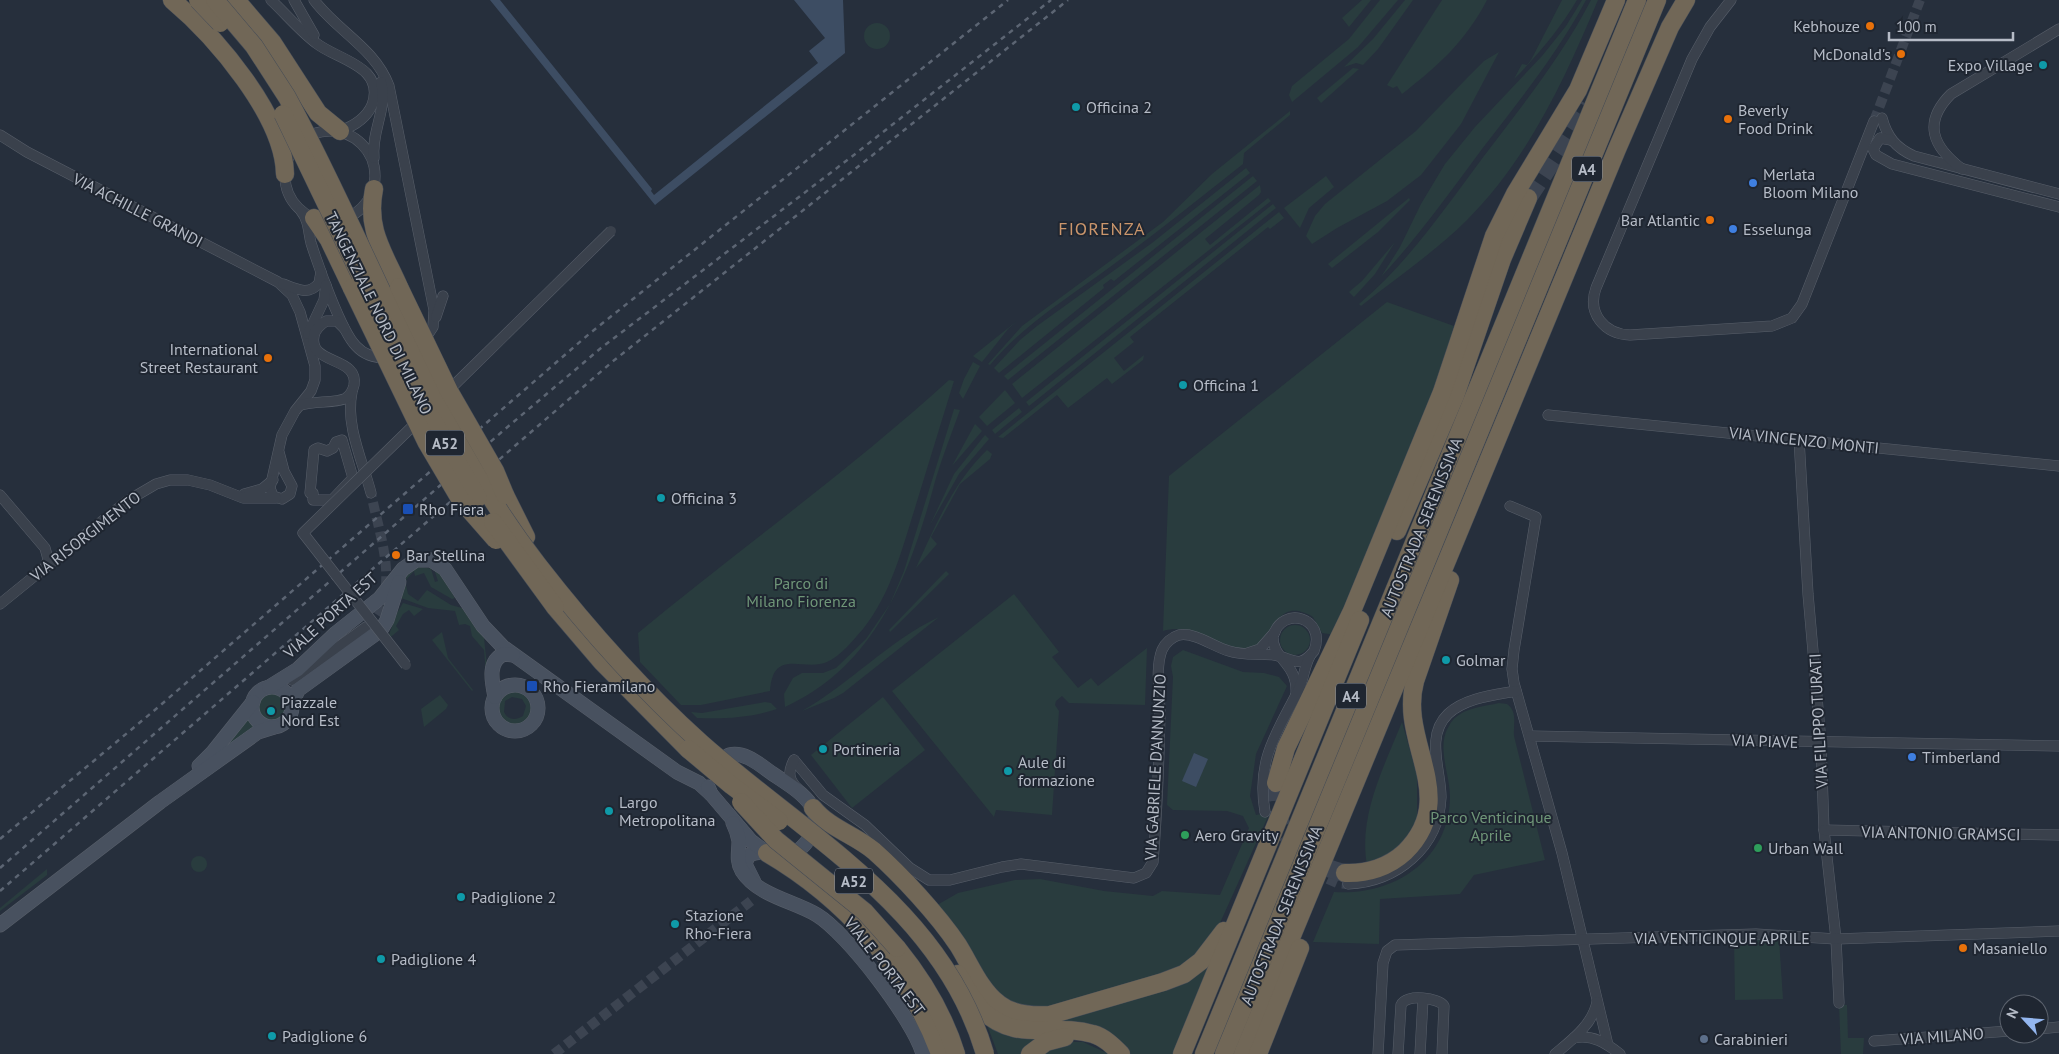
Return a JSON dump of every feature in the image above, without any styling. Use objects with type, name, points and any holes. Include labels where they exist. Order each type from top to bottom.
[{"type":"highway","points":[[172,0],[189,14],[226,55],[257,99],[280,142],[285,157],[285,174]]},
{"type":"highway","name":"TANGENZIALE NORD DI MILANO","points":[[198,0],[241,47],[274,98],[290,127],[392,342],[435,426],[492,520],[555,607],[629,691],[688,749],[848,876],[889,914],[924,955],[944,986],[960,1018],[973,1054]]},
{"type":"highway","name":"TANGENZIALE NORD DI MILANO","points":[[215,0],[254,46],[287,97],[426,382],[479,477],[537,564],[576,612],[640,683],[690,732],[868,878],[904,914],[946,967],[970,1012],[985,1054]]},
{"type":"highway","points":[[236,0],[272,42],[318,113],[340,131]]},
{"type":"highway","name":"A4","points":[[1287,797],[1394,536],[1443,410],[1468,328],[1477,285],[1502,218],[1568,110],[1616,0]]},
{"type":"highway","name":"AUTOSTRADA SERENISSIMA","points":[[1204,1054],[1637,0]]},
{"type":"highway","name":"AUTOSTRADA SERENISSIMA","points":[[1224,1054],[1657,0]]},
{"type":"highway","name":"A4","points":[[1617,148],[1675,0]]},
{"type":"highway","points":[[1258,1054],[1271,1006],[1617,148],[1670,27],[1686,0]]},
{"type":"highway","points":[[1244,1054],[1271,1006],[1358,801],[1668,54],[1678,32],[1698,0]]},
{"type":"highway","points":[[374,189],[370,207],[372,226],[449,391],[495,470],[519,525],[555,576],[576,612]]},
{"type":"highway","points":[[1394,536],[1455,396],[1502,259],[1528,198]]},
{"type":"highway","points":[[308,214],[329,240],[414,420],[460,499],[490,532],[521,574],[555,607]]},
{"type":"highway","points":[[1276,783],[1279,766],[1286,748],[1352,611],[1442,392],[1455,358],[1477,285]]},
{"type":"highway","points":[[1347,878],[1374,870],[1395,860],[1414,842],[1426,819],[1430,798],[1429,784],[1414,730],[1411,698],[1415,681],[1450,580]]},
{"type":"highway","points":[[688,749],[721,786],[742,804],[769,833],[865,912],[897,948],[914,969],[936,1006],[956,1054]]},
{"type":"highway","points":[[808,801],[827,822],[874,851],[936,916],[985,988],[999,1004],[1016,1012],[1034,1016],[1050,1015],[1163,982],[1184,974],[1201,961],[1224,932],[1252,866],[1287,797]]},
{"type":"highway","points":[[1184,1049],[1287,797]]},
{"type":"highway","points":[[767,853],[789,867],[820,892],[864,933],[899,974],[920,1008],[940,1054]]},
{"type":"highway","points":[[868,878],[906,907],[921,923],[982,1010],[998,1022],[1012,1028],[1048,1037],[1085,1037],[1118,1051]]},
{"type":"highway","points":[[1030,1054],[1048,1037]]},
{"type":"street","points":[[271,0],[315,43],[364,70],[374,88],[373,102],[365,116],[351,128],[340,131],[319,132],[306,138],[295,147],[288,160],[285,174],[287,188],[292,200],[308,214],[336,220],[357,213],[367,202],[374,189],[375,166],[373,146],[384,97],[379,74],[365,50]]},
{"type":"street","points":[[294,0],[311,31],[336,56]]},
{"type":"street","points":[[314,0],[328,17],[365,50],[382,70],[390,93],[434,310],[433,327]]},
{"type":"street","points":[[1731,0],[1710,27],[1692,59],[1596,288],[1594,310],[1602,323],[1614,332],[1630,336],[1759,328],[1783,323],[1792,318],[1802,304],[1878,119],[1891,140],[1900,149],[1914,156],[2059,194]]},
{"type":"street","points":[[1962,169],[1946,158],[1935,138],[1936,118],[1945,101],[1951,94],[2059,29]]},
{"type":"street","points":[[340,131],[359,140],[366,147],[375,166]]},
{"type":"street","name":"VIA ACHILLE GRANDI","points":[[0,135],[35,157],[278,282],[302,291],[310,290],[319,284],[321,271]]},
{"type":"street","points":[[1887,161],[1876,155],[1874,146],[1880,138],[1891,140]]},
{"type":"street","points":[[1856,170],[1862,162],[1869,159],[1887,161],[2059,207]]},
{"type":"street","points":[[308,214],[307,220],[311,242],[326,284],[346,330],[356,346],[365,353],[376,357],[390,358],[418,346],[433,327],[443,296]]},
{"type":"street","points":[[406,665],[303,533],[611,231]]},
{"type":"street","name":"VIA ACHILLE GRANDI","points":[[278,282],[294,298],[306,327],[315,366],[315,380]]},
{"type":"street","points":[[307,337],[324,300],[326,284]]},
{"type":"street","points":[[346,330],[340,324],[330,320],[319,326],[314,334],[314,343],[318,352],[349,368],[352,374],[354,380],[350,405],[351,420],[371,494]]},
{"type":"street","points":[[279,452],[284,471],[292,489],[290,495],[283,499],[276,498],[270,490],[279,452],[285,429],[311,391],[320,369],[325,365],[340,363]]},
{"type":"street","points":[[315,380],[317,391],[328,401],[344,410],[351,420]]},
{"type":"street","points":[[301,405],[343,400],[352,390]]},
{"type":"street","name":"VIA VINCENZO MONTI","points":[[1548,415],[2059,466]]},
{"type":"street","name":"VIA FILIPPO TURATI","points":[[1799,439],[1808,594],[1821,743],[1824,830],[1836,939],[1839,1003]]},
{"type":"street","points":[[342,440],[353,478],[332,500],[324,501],[313,500],[314,493],[310,493],[314,450],[318,448],[327,451],[333,448],[336,442],[342,440]]},
{"type":"street","points":[[272,482],[281,476],[290,481]]},
{"type":"street","name":"VIA RISORGIMENTO","points":[[0,604],[127,501],[156,484],[170,480],[193,481],[245,499],[268,496],[276,498]]},
{"type":"street","name":"VIA RISORGIMENTO","points":[[233,495],[257,491],[272,482]]},
{"type":"street","points":[[0,495],[45,548],[48,559],[46,565]]},
{"type":"street","points":[[1510,506],[1536,517],[1513,660],[1516,691],[1530,736],[1598,998],[1608,1045]]},
{"type":"street","points":[[408,564],[416,560],[426,560],[442,566],[483,626],[513,655],[677,772],[698,783],[711,794],[755,845],[767,853]]},
{"type":"street","name":"VIALE PORTA EST","points":[[272,687],[298,668],[336,633],[380,598],[408,564]]},
{"type":"street","name":"VIALE PORTA EST","points":[[291,701],[298,690],[382,630],[387,620],[400,577],[408,564]]},
{"type":"street","points":[[1245,655],[1260,649],[1278,626],[1289,618],[1302,618],[1308,621],[1317,638],[1314,651],[1310,656],[1296,694],[1280,722],[1269,749],[1263,780],[1265,812]]},
{"type":"street","points":[[160,802],[213,752],[259,692],[286,684],[309,670],[366,626]]},
{"type":"street","points":[[483,626],[487,636],[495,696],[492,713],[498,725],[511,732],[527,729],[533,724],[538,714],[537,700],[528,688],[502,684],[498,676],[500,669],[507,663],[525,665]]},
{"type":"street","points":[[1275,632],[1274,644],[1295,674],[1296,694]]},
{"type":"street","name":"VIA GABRIELE D'ANNUNZIO","points":[[794,760],[823,794],[865,825],[910,868],[929,880],[950,880],[1020,864],[1138,878],[1148,871],[1153,862],[1160,715],[1160,667],[1164,647],[1173,638],[1188,635],[1228,651],[1245,655],[1272,655],[1283,658]]},
{"type":"street","points":[[492,672],[498,657],[506,654],[513,655]]},
{"type":"street","points":[[1283,658],[1300,661],[1310,656]]},
{"type":"street","points":[[0,925],[160,802],[258,732],[286,722],[292,710],[291,701],[294,687],[309,670]]},
{"type":"street","points":[[495,696],[501,689],[513,685]]},
{"type":"street","points":[[272,687],[283,689],[291,701]]},
{"type":"street","points":[[1347,878],[1375,881],[1408,864],[1428,840],[1437,818],[1441,798],[1436,735],[1448,714],[1472,701],[1516,691]]},
{"type":"street","points":[[253,702],[253,712],[258,721],[267,726],[274,727]]},
{"type":"street","name":"VIA PIAVE","points":[[1530,736],[2059,746]]},
{"type":"street","points":[[677,772],[701,777],[709,773],[719,760],[734,754],[746,757],[764,768],[808,801]]},
{"type":"street","points":[[764,768],[778,770],[794,760]]},
{"type":"street","points":[[754,882],[746,866],[746,858],[754,853],[788,855],[805,844],[815,825],[808,801],[790,778],[794,760]]},
{"type":"street","points":[[709,773],[707,786],[711,794]]},
{"type":"street","name":"VIALE PORTA EST","points":[[732,818],[739,840],[737,856],[740,866],[754,882],[767,892],[818,916],[837,932],[895,1002],[910,1024],[923,1054]]},
{"type":"street","name":"VIA ANTONIO GRAMSCI","points":[[1824,830],[2059,835]]},
{"type":"street","name":"VIA VENTICINQUE APRILE","points":[[1378,1054],[1383,963],[1387,951],[1395,945],[1756,934],[1836,939],[2059,932]]},
{"type":"street","points":[[1398,1054],[1401,1005],[1406,998],[1438,1001],[1444,1006],[1442,1054]]},
{"type":"street","points":[[1556,1054],[1574,1038],[1592,1017],[1598,998]]},
{"type":"street","points":[[1420,1054],[1423,999]]},
{"type":"street","name":"VIA MILANO","points":[[1874,1041],[1999,1032]]},
{"type":"street","points":[[1574,1038],[1590,1037],[1608,1045],[1620,1054]]},
{"type":"green space","points":[[1362,0],[1371,0],[1349,27],[1342,18]]},
{"type":"green space","points":[[1380,0],[1398,0],[1358,47],[1292,102],[1289,95],[1292,86],[1349,39]]},
{"type":"green space","points":[[1405,0],[1413,0],[1378,49],[1363,65],[1356,63],[1344,67],[1373,39]]},
{"type":"green space","points":[[1442,0],[1487,0],[1479,15],[1460,41],[1439,63],[1402,94],[1397,86],[1393,88],[1387,85]]},
{"type":"green space","points":[[1562,0],[1577,0],[1548,42],[1531,61],[1514,79],[1522,64],[1527,65],[1531,60]]},
{"type":"green space","points":[[1582,0],[1586,0],[1575,20],[1537,77],[1433,214],[1381,277],[1400,247],[1421,204],[1445,164],[1475,127],[1542,56],[1566,26]]},
{"type":"green space","points":[[1591,0],[1598,0],[1572,59],[1543,117],[1509,171],[1489,196],[1455,232],[1361,306],[1359,304],[1394,270],[1440,215],[1541,80],[1580,21]]},
{"type":"green space","points":[[877,23],[886,27],[890,36],[886,45],[877,49],[868,45],[864,36],[868,27]]},
{"type":"green space","points":[[1499,52],[1461,124],[1421,175],[1387,201],[1312,244],[1306,236],[1315,216],[1325,204],[1416,131],[1484,61]]},
{"type":"green space","points":[[1353,68],[1359,69],[1321,103],[1317,98]]},
{"type":"green space","points":[[1290,111],[1290,115],[1244,153],[1243,164],[1144,242],[1031,325],[990,365],[988,364],[1022,326],[1163,222],[1212,174]]},
{"type":"green space","points":[[1246,168],[1250,173],[1114,281],[1111,279],[1103,285],[1104,288],[999,373],[994,368],[1020,340],[1037,326],[1152,243]]},
{"type":"green space","points":[[1253,176],[1257,181],[1008,380],[1004,376]]},
{"type":"green space","points":[[1326,176],[1334,187],[1309,208],[1300,228],[1284,208]]},
{"type":"green space","points":[[1260,185],[1261,192],[1259,195],[1205,239],[1210,245],[1268,198],[1271,201],[1022,398],[1012,384]]},
{"type":"green space","points":[[1409,198],[1410,200],[1378,232],[1332,268],[1328,264]]},
{"type":"green space","points":[[1273,204],[1276,208],[1029,406],[1026,402]]},
{"type":"green space","points":[[1279,212],[1284,218],[1270,229],[1268,227],[1130,337],[1134,342],[1114,358],[1124,371],[1144,355],[1143,360],[1112,384],[1107,378],[1068,408],[1057,395],[1003,438],[998,437]]},
{"type":"green space","points":[[1395,242],[1375,274],[1354,297],[1349,292],[1362,281]]},
{"type":"green space","points":[[1387,302],[1454,326],[1435,390],[1336,635],[1322,633],[1313,617],[1299,611],[1289,612],[1281,616],[1264,640],[1256,647],[1247,650],[1236,650],[1227,647],[1187,630],[1163,631],[1169,476]]},
{"type":"green space","points":[[1017,321],[1008,329],[982,362],[973,356]]},
{"type":"green space","points":[[973,362],[980,366],[963,399],[959,393]]},
{"type":"green space","name":"Parco di Milano Fiorenza","points":[[949,380],[954,381],[895,571],[881,601],[863,629],[842,652],[827,662],[809,665],[783,665],[777,669],[772,678],[770,691],[701,705],[681,705],[640,662],[638,633],[873,446]]},
{"type":"green space","points":[[1005,390],[1015,403],[987,426],[979,417]]},
{"type":"green space","points":[[1019,408],[1022,412],[995,434],[992,430]]},
{"type":"green space","points":[[954,409],[960,410],[939,469],[915,547],[902,580],[891,601],[904,571]]},
{"type":"green space","points":[[975,424],[982,431],[952,466]]},
{"type":"green space","points":[[985,435],[989,439],[959,474],[930,525],[954,474]]},
{"type":"green space","points":[[987,450],[992,454],[990,459],[960,484],[931,537],[937,544],[916,568],[938,521],[964,476]]},
{"type":"green space","points":[[419,567],[434,569],[439,571],[455,598],[452,599],[431,587],[424,573],[415,576],[414,571],[405,581],[407,576]],"holes":[[[431,569],[434,569],[438,581],[435,582]]]},
{"type":"green space","points":[[946,571],[949,574],[890,632],[889,630]]},
{"type":"green space","points":[[405,581],[408,594],[418,601],[427,590],[451,605],[462,608],[484,638],[488,675],[486,675],[484,650],[472,636],[470,626],[465,624],[459,625],[455,611],[428,608],[401,598]]},
{"type":"green space","points":[[1014,594],[1059,652],[1052,657],[1078,688],[1091,678],[1098,686],[1147,648],[1145,705],[1069,703],[1062,696],[1056,701],[1055,705],[1059,711],[1052,815],[996,810],[994,817],[892,691]]},
{"type":"green space","points":[[403,603],[423,609],[414,616],[409,610],[403,614],[396,626],[399,630],[387,640],[397,613]]},
{"type":"green space","points":[[889,605],[867,640],[845,666],[817,689],[785,707],[784,694],[793,678],[802,673],[823,673],[836,668],[866,639]]},
{"type":"green space","points":[[939,617],[843,693],[802,711],[820,700],[903,638]]},
{"type":"green space","points":[[1295,625],[1305,630],[1310,640],[1305,650],[1295,655],[1285,650],[1280,640],[1285,630]]},
{"type":"green space","points":[[442,632],[448,658],[472,691],[432,640]]},
{"type":"green space","points":[[1183,650],[1243,672],[1264,673],[1279,677],[1287,686],[1256,754],[1250,796],[1256,815],[1270,812],[1220,923],[1210,941],[1182,968],[1054,1007],[1024,1008],[1001,999],[937,905],[958,893],[1015,880],[1040,879],[1104,891],[1153,896],[1162,891],[1220,895],[1249,828],[1243,816],[1227,811],[1173,810],[1167,805],[1173,677],[1171,666],[1173,657]]},
{"type":"green space","points":[[513,690],[527,695],[532,705],[532,713],[528,720],[514,726],[506,724],[500,718],[497,707],[503,694]],"holes":[[[512,697],[522,699],[526,706],[523,716],[517,719],[508,717],[504,712],[505,701]]]},
{"type":"green space","points":[[272,692],[282,696],[286,706],[282,716],[272,720],[262,716],[258,706],[262,696]]},
{"type":"green space","points":[[440,695],[448,705],[446,709],[424,727],[421,709]]},
{"type":"green space","points":[[883,697],[925,750],[852,808],[811,755]]},
{"type":"green space","points":[[765,702],[771,703],[777,709],[747,716],[727,718],[697,718],[691,712],[702,713]]},
{"type":"green space","name":"Parco Venticinque Aprile","points":[[1499,703],[1507,704],[1514,714],[1514,736],[1545,860],[1474,875],[1460,894],[1380,899],[1379,944],[1313,942],[1334,892],[1356,892],[1377,888],[1396,881],[1414,870],[1428,856],[1440,839],[1447,820],[1450,797],[1444,752],[1445,734],[1458,715],[1478,707]]},
{"type":"green space","points":[[249,717],[257,727],[216,760]]},
{"type":"green space","points":[[1402,722],[1417,775],[1417,819],[1399,849],[1367,865],[1365,847],[1369,810],[1374,792]]},
{"type":"green space","points":[[196,856],[202,856],[207,861],[205,870],[196,872],[191,867],[191,861]]},
{"type":"green space","points":[[47,869],[47,875],[0,911],[0,908]]},
{"type":"green space","points":[[1779,939],[1783,999],[1735,1000],[1734,940]]},
{"type":"green space","points":[[1213,958],[1175,1054],[1131,1054],[1127,1048],[1035,1025],[1026,1019]]},
{"type":"green space","points":[[1839,1005],[1847,1005],[1848,1038],[1864,1038],[1863,1054],[1841,1054]]},
{"type":"green space","points":[[984,1017],[1070,1042],[1083,1042],[1109,1054],[998,1054]]},
{"type":"water","points":[[490,0],[500,0],[652,189],[651,191],[654,195],[818,63],[809,51],[825,38],[794,0],[843,0],[845,53],[655,205]]},
{"type":"water","points":[[1194,753],[1208,759],[1196,787],[1182,781]]},
{"type":"tunnel","points":[[1874,121],[1920,0]]},
{"type":"tunnel","points":[[1528,198],[1589,106]]},
{"type":"tunnel","points":[[367,626],[378,613],[384,597],[386,580],[383,545],[371,493]]},
{"type":"tunnel","points":[[1276,783],[1275,799],[1278,815],[1292,842],[1316,862],[1330,869],[1345,873]]},
{"type":"tunnel","points":[[1314,873],[1337,883],[1348,884]]},
{"type":"tunnel","points":[[554,1054],[751,901]]},
{"type":"railway","points":[[0,839],[156,709],[589,334],[1008,0]]},
{"type":"railway","points":[[0,868],[601,348],[850,158],[1051,0]]},
{"type":"railway","points":[[0,891],[612,362],[1068,0]]},
{"type":"place","name":"Kebhouze","points":[[1870,26]]},
{"type":"place","name":"McDonald's","points":[[1901,54]]},
{"type":"place","name":"Expo Village","points":[[2043,65]]},
{"type":"place","name":"Officina 2","points":[[1076,107]]},
{"type":"place","name":"Beverly Food Drink","points":[[1728,119]]},
{"type":"place","name":"Merlata Bloom Milano","points":[[1753,183]]},
{"type":"place","name":"Bar Atlantic","points":[[1710,220]]},
{"type":"place","name":"Esselunga","points":[[1733,229]]},
{"type":"place","name":"International Street Restaurant","points":[[268,358]]},
{"type":"place","name":"Officina 1","points":[[1183,385]]},
{"type":"place","name":"Officina 3","points":[[661,498]]},
{"type":"place","name":"Rho Fiera","points":[[408,509]]},
{"type":"place","name":"Bar Stellina","points":[[396,555]]},
{"type":"place","name":"Golmar","points":[[1446,660]]},
{"type":"place","name":"Rho Fieramilano","points":[[532,686]]},
{"type":"place","name":"Piazzale Nord Est","points":[[271,711]]},
{"type":"place","name":"Portineria","points":[[823,749]]},
{"type":"place","name":"Timberland","points":[[1912,757]]},
{"type":"place","name":"Aule di formazione","points":[[1008,771]]},
{"type":"place","name":"Largo Metropolitana","points":[[609,811]]},
{"type":"place","name":"Aero Gravity","points":[[1185,835]]},
{"type":"place","name":"Urban Wall","points":[[1758,848]]},
{"type":"place","name":"Padiglione 2","points":[[461,897]]},
{"type":"place","name":"Stazione Rho-Fiera","points":[[675,924]]},
{"type":"place","name":"Masaniello","points":[[1963,948]]},
{"type":"place","name":"Padiglione 4","points":[[381,959]]},
{"type":"place","name":"Padiglione 6","points":[[272,1036]]},
{"type":"place","name":"Carabinieri","points":[[1704,1039]]},
{"type":"district","name":"FIORENZA","points":[[1102,228]]}]
